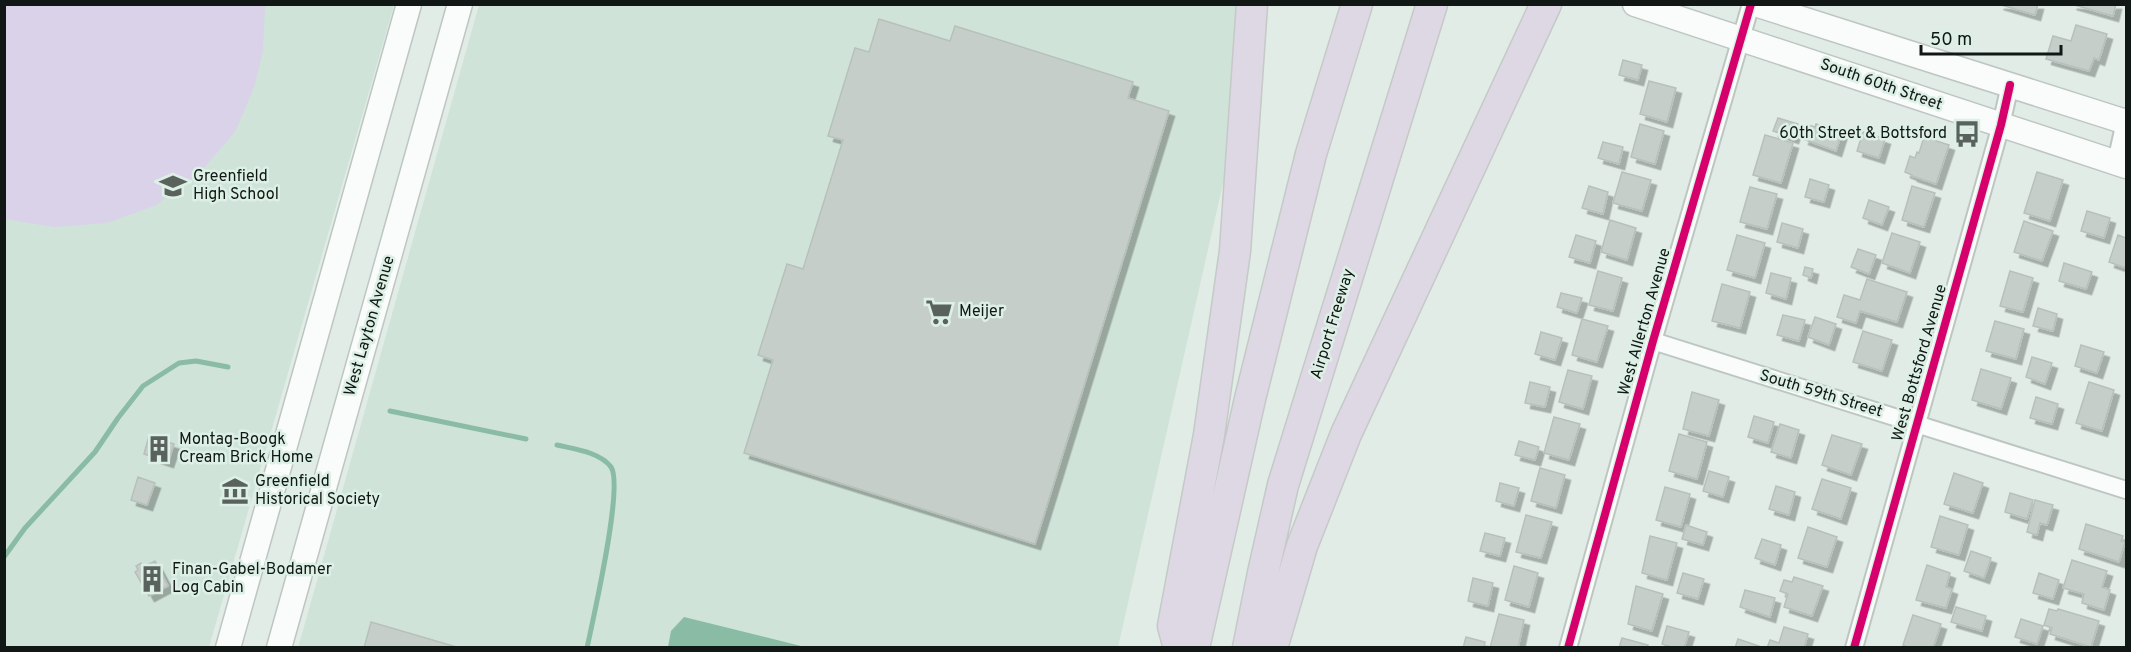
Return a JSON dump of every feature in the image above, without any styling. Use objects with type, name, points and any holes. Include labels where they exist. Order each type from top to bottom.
[{"type":"highway","points":[[1179,648],[1173,626],[1209,435],[1235,251],[1252,4]]},
{"type":"highway","points":[[1194,648],[1248,410],[1311,154],[1357,4]]},
{"type":"highway","name":"Airport Freeway","points":[[1248,648],[1283,486],[1432,4]]},
{"type":"highway","points":[[1272,648],[1302,546],[1346,434],[1546,4]]},
{"type":"main road","points":[[228,648],[409,4]]},
{"type":"main road","name":"West Layton Avenue","points":[[279,648],[460,4]]},
{"type":"main road","name":"South 60th Street","points":[[1635,4],[2121,164]]},
{"type":"main road","points":[[1753,4],[2126,120]]},
{"type":"street","name":"West Allerton Avenue","points":[[1568,648],[1653,341],[1741,38],[1753,4]]},
{"type":"street","name":"West Bottsford Avenue","points":[[1854,648],[2001,125],[2010,85]]},
{"type":"street","points":[[2121,164],[2126,120]]},
{"type":"street","name":"South 59th Street","points":[[1653,341],[2127,490]]},
{"type":"shaded area","name":"Greenfield High School","points":[[4,5],[394,5],[209,647],[5,647]]},
{"type":"shaded area","points":[[4,5],[265,5],[263,50],[255,85],[235,132],[201,171],[156,205],[107,223],[54,227],[5,219]]},
{"type":"shaded area","points":[[479,5],[1243,5],[1231,148],[1118,647],[298,648]]},
{"type":"shaded area","points":[[684,617],[805,647],[668,647],[671,631]]},
{"type":"building","points":[[1998,4],[2038,4],[2035,15]]},
{"type":"building","points":[[2071,4],[2116,4],[2113,16]]},
{"type":"building","name":"Meijer","points":[[879,19],[950,41],[955,26],[1133,82],[1128,98],[1169,111],[1035,544],[744,453],[773,360],[758,355],[787,264],[803,269],[843,140],[828,136],[855,48],[869,52]]},
{"type":"building","points":[[2076,25],[2107,34],[2099,60],[2094,58],[2089,71],[2046,59],[2053,36],[2071,41]]},
{"type":"building","points":[[1623,60],[1642,65],[1638,80],[1619,75]]},
{"type":"building","points":[[1649,81],[1676,88],[1667,122],[1640,114]]},
{"type":"building","points":[[1778,118],[1798,124],[1793,138],[1773,131]]},
{"type":"building","points":[[1640,124],[1664,131],[1655,164],[1631,157]]},
{"type":"building","points":[[1816,124],[1842,132],[1836,151],[1803,139],[1808,125],[1815,127]]},
{"type":"building","points":[[1863,132],[1885,139],[1879,158],[1857,151]]},
{"type":"building","points":[[1765,135],[1793,143],[1781,183],[1753,175]]},
{"type":"building","points":[[1924,137],[1949,145],[1936,184],[1905,172],[1910,156],[1915,158],[1917,152],[1919,153]]},
{"type":"building","points":[[1603,142],[1623,147],[1619,164],[1598,158]]},
{"type":"building","points":[[1622,172],[1651,180],[1642,211],[1613,203]]},
{"type":"building","points":[[2037,172],[2063,180],[2050,221],[2024,213]]},
{"type":"building","points":[[1810,179],[1829,185],[1824,202],[1805,197]]},
{"type":"building","points":[[1589,186],[1608,192],[1603,214],[1582,208]]},
{"type":"building","points":[[1912,186],[1935,193],[1924,227],[1902,220]]},
{"type":"building","points":[[1750,187],[1777,194],[1767,229],[1740,222]]},
{"type":"building","points":[[1869,200],[1889,207],[1882,225],[1863,218]]},
{"type":"building","points":[[2087,211],[2110,218],[2104,238],[2081,231]]},
{"type":"building","points":[[1610,220],[1636,228],[1627,260],[1601,252]]},
{"type":"building","points":[[2024,221],[2053,231],[2042,261],[2014,252]]},
{"type":"building","points":[[1782,223],[1803,229],[1798,248],[1777,242]]},
{"type":"building","points":[[1892,233],[1920,242],[1910,273],[1882,263]]},
{"type":"building","points":[[1576,235],[1596,241],[1590,263],[1569,257]]},
{"type":"building","points":[[1737,235],[1765,243],[1755,278],[1727,270]]},
{"type":"building","points":[[2118,235],[2126,238],[2126,268],[2109,262]]},
{"type":"building","points":[[1858,249],[1876,255],[1869,274],[1851,267]]},
{"type":"building","points":[[2064,263],[2092,272],[2086,289],[2059,281]]},
{"type":"building","points":[[1805,267],[1813,269],[1811,278],[1803,275]]},
{"type":"building","points":[[1598,271],[1622,278],[1613,311],[1589,305]]},
{"type":"building","points":[[2010,271],[2033,278],[2023,312],[2000,306]]},
{"type":"building","points":[[1771,273],[1791,278],[1786,299],[1766,293]]},
{"type":"building","points":[[1867,279],[1907,292],[1897,322],[1860,311],[1856,323],[1837,317],[1844,295],[1860,300]]},
{"type":"building","points":[[1722,284],[1750,292],[1740,328],[1712,321]]},
{"type":"building","points":[[1561,293],[1582,298],[1577,313],[1557,307]]},
{"type":"building","points":[[2038,308],[2057,314],[2053,331],[2033,326]]},
{"type":"building","points":[[1783,315],[1805,320],[1799,341],[1777,335]]},
{"type":"building","points":[[1815,317],[1836,324],[1829,345],[1808,337]]},
{"type":"building","points":[[1582,319],[1608,326],[1597,362],[1572,355]]},
{"type":"building","points":[[1995,321],[2024,329],[2016,359],[1986,351]]},
{"type":"building","points":[[1863,331],[1892,340],[1882,371],[1853,362]]},
{"type":"building","points":[[1541,332],[1562,338],[1555,360],[1535,354]]},
{"type":"building","points":[[2081,345],[2104,352],[2097,373],[2075,366]]},
{"type":"building","points":[[2032,357],[2052,363],[2045,384],[2026,377]]},
{"type":"building","points":[[1981,369],[2011,378],[2001,409],[1972,400]]},
{"type":"building","points":[[1568,370],[1592,376],[1583,409],[1559,402]]},
{"type":"building","points":[[1530,382],[1550,387],[1545,407],[1525,403]]},
{"type":"building","points":[[2089,382],[2114,390],[2102,431],[2076,423]]},
{"type":"building","points":[[1692,392],[1719,400],[1709,436],[1683,429]]},
{"type":"building","points":[[2036,397],[2058,404],[2052,424],[2030,418]]},
{"type":"building","points":[[1754,416],[1774,422],[1768,443],[1748,437]]},
{"type":"building","points":[[1554,417],[1580,424],[1569,460],[1544,453]]},
{"type":"building","points":[[1780,424],[1799,430],[1791,458],[1771,452]]},
{"type":"building","points":[[1679,434],[1707,442],[1697,479],[1669,471]]},
{"type":"building","points":[[1832,435],[1862,444],[1851,475],[1822,465]]},
{"type":"building","name":"Montag-Boogk Cream Brick Home","points":[[149,436],[174,444],[168,462],[144,454]]},
{"type":"building","points":[[1519,441],[1539,447],[1535,460],[1515,455]]},
{"type":"building","points":[[1540,468],[1565,475],[1556,508],[1531,501]]},
{"type":"building","points":[[1709,471],[1729,477],[1723,497],[1703,491]]},
{"type":"building","points":[[1954,473],[1983,483],[1973,513],[1944,504]]},
{"type":"building","points":[[138,477],[155,483],[147,505],[131,500]]},
{"type":"building","points":[[1822,479],[1851,488],[1841,519],[1812,509]]},
{"type":"building","points":[[1500,483],[1519,488],[1514,506],[1496,501]]},
{"type":"building","points":[[1776,486],[1795,492],[1789,515],[1769,509]]},
{"type":"building","points":[[1665,487],[1690,494],[1681,527],[1656,520]]},
{"type":"building","points":[[2010,493],[2033,500],[2027,519],[2005,512]]},
{"type":"building","points":[[2035,500],[2053,505],[2047,525],[2040,523],[2037,535],[2027,532]]},
{"type":"building","points":[[1526,515],[1552,522],[1541,558],[1516,552]]},
{"type":"building","points":[[1940,516],[1968,525],[1959,555],[1931,547]]},
{"type":"building","points":[[2086,524],[2123,536],[2121,541],[2125,542],[2119,562],[2079,549]]},
{"type":"building","points":[[1686,525],[1707,532],[1703,545],[1682,539]]},
{"type":"building","points":[[1808,527],[1837,537],[1827,567],[1798,558]]},
{"type":"building","points":[[1485,533],[1505,538],[1500,556],[1480,551]]},
{"type":"building","points":[[1650,536],[1677,543],[1667,580],[1642,573]]},
{"type":"building","points":[[1762,539],[1781,545],[1775,565],[1755,558]]},
{"type":"building","points":[[1971,551],[1991,558],[1984,578],[1964,571]]},
{"type":"building","points":[[2072,560],[2107,571],[2102,587],[2110,590],[2104,610],[2082,603],[2084,594],[2063,588]]},
{"type":"building","name":"Finan-Gabel-Bodamer Log Cabin","points":[[155,561],[168,586],[149,596],[135,572],[138,570],[136,566],[141,563],[143,567]]},
{"type":"building","points":[[1927,565],[1950,573],[1946,587],[1952,589],[1946,608],[1916,600]]},
{"type":"building","points":[[1514,566],[1538,573],[1529,607],[1505,600]]},
{"type":"building","points":[[1683,573],[1704,579],[1698,599],[1677,593]]},
{"type":"building","points":[[2039,573],[2059,580],[2053,599],[2033,593]]},
{"type":"building","points":[[1794,577],[1823,586],[1812,616],[1784,607],[1788,594],[1780,591],[1784,580],[1792,582]]},
{"type":"building","points":[[1473,578],[1493,583],[1488,606],[1468,601]]},
{"type":"building","points":[[1636,586],[1663,594],[1652,631],[1628,624]]},
{"type":"building","points":[[1745,590],[1775,598],[1770,617],[1740,607]]},
{"type":"building","points":[[1956,607],[1986,616],[1982,631],[1951,622]]},
{"type":"building","points":[[2049,609],[2057,611],[2058,609],[2099,621],[2091,647],[2050,634],[2052,628],[2044,625]]},
{"type":"building","points":[[1499,614],[1524,620],[1518,648],[1490,648]]},
{"type":"building","points":[[1913,615],[1941,624],[1933,648],[1910,648],[1903,645]]},
{"type":"building","points":[[2021,619],[2043,626],[2037,644],[2015,637]]},
{"type":"building","points":[[371,622],[460,648],[364,648]]},
{"type":"building","points":[[1667,626],[1689,632],[1684,648],[1662,644]]},
{"type":"building","points":[[1784,627],[1808,634],[1804,648],[1767,648],[1770,640],[1779,643]]},
{"type":"building","points":[[1466,637],[1485,642],[1484,648],[1463,648]]},
{"type":"building","points":[[1622,638],[1648,645],[1647,648],[1619,648]]},
{"type":"building","points":[[1738,639],[1759,646],[1759,648],[1735,648]]},
{"type":"waterway","points":[[4,557],[25,528],[95,452],[143,386],[179,363],[196,361],[228,367]]},
{"type":"waterway","points":[[390,411],[526,439]]},
{"type":"waterway","points":[[557,445],[600,458],[611,467],[614,479],[611,525],[587,648]]},
{"type":"cycle path","points":[[1568,648],[1653,341],[1751,4]]},
{"type":"cycle path","points":[[1854,648],[2001,125],[2010,85]]},
{"type":"place","name":"60th Street & Bottsford","points":[[1967,134]]},
{"type":"place","name":"Greenfield High School","points":[[173,186]]},
{"type":"place","name":"Meijer","points":[[939,312]]},
{"type":"place","name":"Montag-Boogk Cream Brick Home","points":[[159,449]]},
{"type":"place","name":"Greenfield Historical Society","points":[[235,491]]},
{"type":"place","name":"Finan-Gabel-Bodamer Log Cabin","points":[[152,579]]}]
